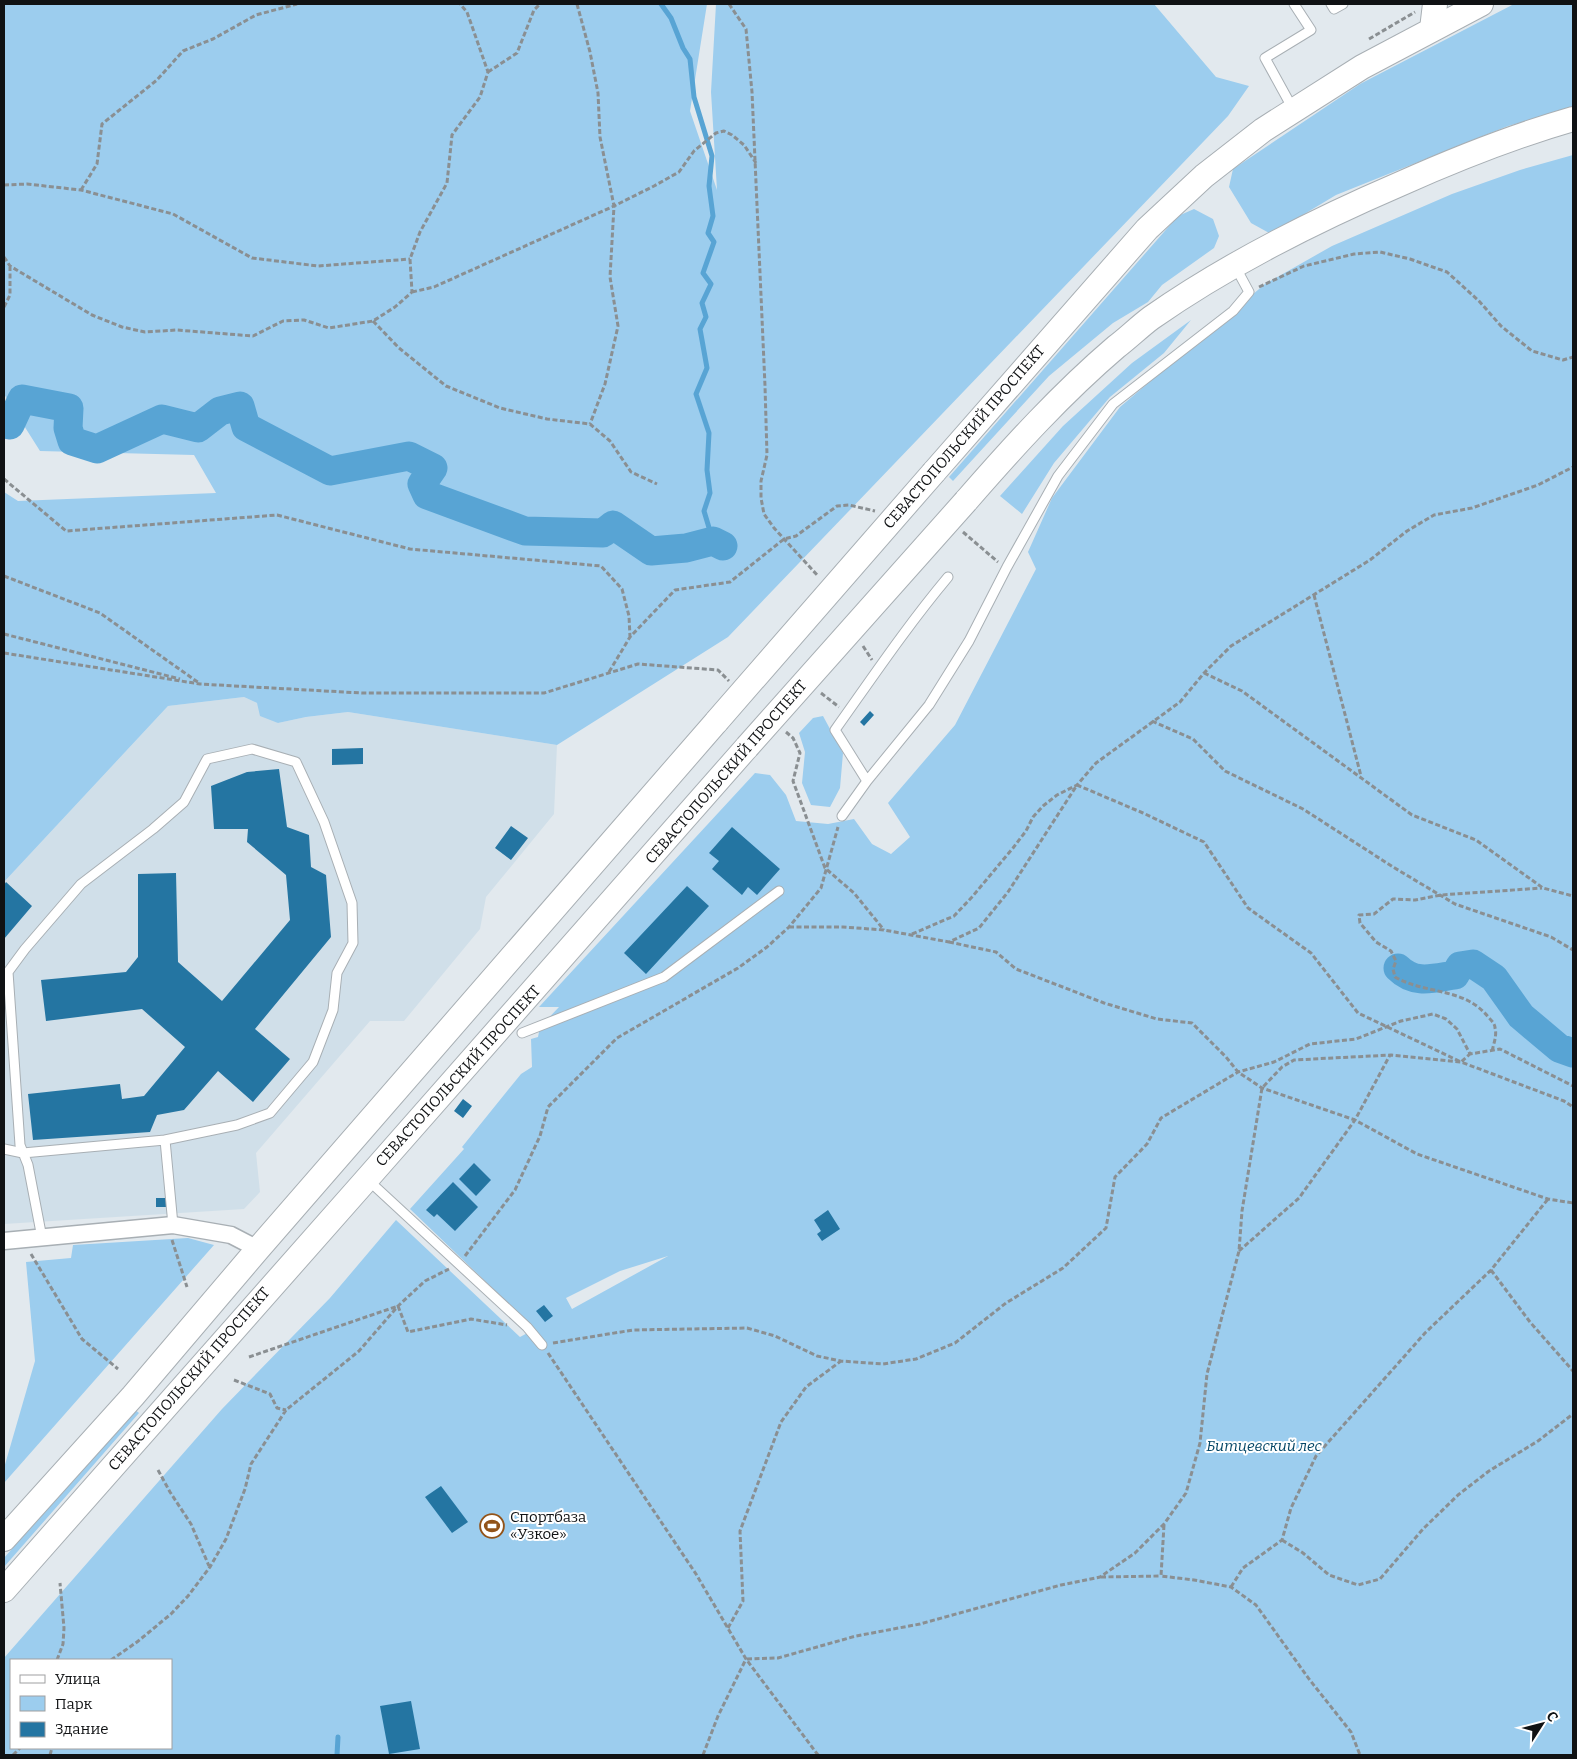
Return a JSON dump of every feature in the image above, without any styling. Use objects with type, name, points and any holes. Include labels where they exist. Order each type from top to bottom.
[{"type":"main road","name":"СЕВАСТОПОЛЬСКИЙ ПРОСПЕКТ","points":[[4,1539],[132,1396],[1147,228],[1204,176],[1263,130],[1362,67],[1481,4]]},
{"type":"main road","points":[[1427,6],[1432,29]]},
{"type":"main road","name":"СЕВАСТОПОЛЬСКИЙ ПРОСПЕКТ","points":[[4,1590],[1030,428],[1093,366],[1150,319],[1235,266],[1350,206],[1451,162],[1573,119]]},
{"type":"street","points":[[4,1241],[170,1225],[231,1235],[258,1249]]},
{"type":"lane","points":[[1294,4],[1311,30],[1265,58],[1294,110]]},
{"type":"lane","points":[[1331,4],[1334,9],[1343,4]]},
{"type":"lane","points":[[842,816],[929,705],[969,641],[1006,569],[1058,476],[1113,404],[1233,311],[1249,292],[1235,266]]},
{"type":"lane","points":[[867,782],[835,730],[920,613],[948,578]]},
{"type":"lane","points":[[4,1149],[23,1153],[165,1140],[237,1125],[270,1113],[313,1062],[334,1010],[337,972],[353,943],[352,903],[324,822],[296,762],[252,749],[207,759],[184,802],[153,829],[81,884],[25,949],[8,972],[20,1145],[23,1153],[28,1165],[42,1238]]},
{"type":"lane","points":[[522,1033],[664,977],[779,891]]},
{"type":"lane","points":[[165,1140],[170,1225]]},
{"type":"lane","points":[[366,1178],[527,1327],[542,1345]]},
{"type":"path","points":[[81,190],[97,164],[102,124],[157,80],[183,51],[213,39],[256,14],[297,4]]},
{"type":"path","points":[[412,292],[410,259],[420,232],[447,183],[452,135],[480,97],[488,72],[467,12],[460,4]]},
{"type":"path","points":[[488,72],[517,53],[534,10],[540,4]]},
{"type":"path","points":[[577,4],[590,52],[598,93],[600,137],[614,206],[610,277],[618,326],[605,384],[590,424]]},
{"type":"path","points":[[729,4],[746,29],[752,92],[767,455],[761,481],[761,498],[764,514],[817,576]]},
{"type":"path","points":[[1368,40],[1427,6]]},
{"type":"path","points":[[4,257],[10,266],[92,315],[122,327],[145,332],[177,330],[252,336],[283,321],[304,320],[329,328],[373,321],[395,307],[412,292],[434,287],[654,186],[678,172],[694,151],[716,133],[724,131],[744,145],[756,164]]},
{"type":"path","points":[[4,186],[27,184],[81,190],[173,214],[252,258],[318,266],[410,259]]},
{"type":"path","points":[[1249,292],[1304,266],[1354,254],[1380,252],[1410,259],[1447,272],[1479,301],[1501,326],[1532,351],[1563,360],[1573,357]]},
{"type":"path","points":[[4,307],[10,295],[10,266]]},
{"type":"path","points":[[373,321],[399,348],[446,386],[500,408],[547,419],[590,424],[610,441],[631,472],[657,484]]},
{"type":"path","points":[[949,942],[979,928],[1008,892],[1077,785],[1096,763],[1180,702],[1204,673],[1231,646],[1370,560],[1407,531],[1434,514],[1472,508],[1538,485],[1573,467]]},
{"type":"path","points":[[4,479],[66,531],[277,515],[410,549],[601,566],[622,589],[629,616],[630,636]]},
{"type":"path","points":[[609,672],[630,636],[675,590],[730,582],[784,539],[796,536],[837,506],[849,505],[875,511]]},
{"type":"path","points":[[964,532],[1006,569]]},
{"type":"path","points":[[4,576],[100,613],[200,684]]},
{"type":"path","points":[[1314,595],[1361,777]]},
{"type":"path","points":[[4,634],[200,684]]},
{"type":"path","points":[[4,653],[200,684],[362,694],[544,693],[638,664],[718,670]]},
{"type":"path","points":[[1204,673],[1242,691],[1412,815],[1476,840],[1543,888]]},
{"type":"path","points":[[821,693],[847,713]]},
{"type":"path","points":[[1152,722],[1193,739],[1225,771],[1303,810],[1455,904],[1551,937],[1573,950]]},
{"type":"path","points":[[793,738],[800,752],[793,781],[825,868],[854,893],[884,930]]},
{"type":"path","points":[[910,935],[954,916],[1013,848],[1026,831],[1032,817],[1057,795],[1077,785],[1204,842],[1248,908],[1310,954],[1358,1012],[1461,1062],[1573,1106]]},
{"type":"path","points":[[112,1659],[171,1614],[188,1596],[210,1566],[226,1539],[245,1489],[251,1464],[286,1410],[359,1351],[398,1306],[425,1281],[458,1264],[515,1190],[540,1136],[548,1107],[617,1038],[738,968],[767,947],[789,927],[820,888],[842,816]]},
{"type":"path","points":[[1492,1050],[1496,1037],[1495,1025],[1484,1012],[1470,1001],[1453,994],[1418,987],[1405,983],[1395,977],[1393,969],[1396,961],[1392,951],[1376,942],[1360,923],[1360,915],[1374,914],[1393,899],[1415,900],[1441,895],[1543,888],[1573,896]]},
{"type":"path","points":[[789,927],[884,930],[996,952],[1016,969],[1104,1003],[1157,1019],[1192,1024],[1226,1057],[1238,1072],[1262,1088],[1355,1120],[1417,1154],[1548,1199],[1573,1203]]},
{"type":"path","points":[[818,1755],[746,1659],[696,1574],[542,1345],[633,1330],[747,1328],[775,1336],[817,1356],[842,1361],[883,1364],[916,1359],[955,1343],[1006,1303],[1063,1268],[1106,1228],[1115,1177],[1147,1144],[1161,1118],[1238,1072],[1274,1062],[1310,1044],[1356,1039],[1401,1021],[1433,1014],[1446,1019],[1457,1029],[1470,1054]]},
{"type":"path","points":[[1100,1577],[1135,1552],[1164,1524],[1186,1493],[1200,1443],[1206,1374],[1239,1251],[1242,1211],[1262,1088],[1282,1067],[1294,1060],[1391,1055],[1461,1062],[1470,1054],[1500,1049],[1573,1086]]},
{"type":"path","points":[[1239,1251],[1299,1198],[1355,1120],[1391,1055]]},
{"type":"path","points":[[1231,1587],[1244,1568],[1282,1540],[1291,1508],[1316,1456],[1425,1333],[1490,1270],[1548,1199]]},
{"type":"path","points":[[170,1225],[187,1287]]},
{"type":"path","points":[[22,1239],[82,1339],[118,1369]]},
{"type":"path","points":[[1490,1270],[1530,1322],[1573,1371]]},
{"type":"path","points":[[398,1306],[408,1332],[472,1319],[527,1327]]},
{"type":"path","points":[[249,1357],[398,1306]]},
{"type":"path","points":[[728,1628],[743,1601],[740,1531],[781,1422],[806,1387],[842,1361]]},
{"type":"path","points":[[234,1380],[270,1394],[277,1408],[286,1410]]},
{"type":"path","points":[[1282,1540],[1303,1553],[1329,1575],[1358,1586],[1380,1579],[1458,1495],[1489,1471],[1538,1441],[1573,1414]]},
{"type":"path","points":[[158,1470],[170,1492],[192,1524],[210,1566]]},
{"type":"path","points":[[1161,1576],[1164,1524]]},
{"type":"path","points":[[746,1659],[778,1658],[856,1636],[920,1624],[1061,1585],[1100,1577],[1161,1576],[1194,1580],[1231,1587],[1256,1604],[1309,1679],[1351,1732],[1360,1755]]},
{"type":"path","points":[[57,1659],[63,1644],[64,1628],[60,1583]]},
{"type":"path","points":[[703,1755],[718,1716],[746,1659]]},
{"type":"shaded area","points":[[244,697],[257,703],[278,723],[306,717],[348,712],[557,745],[554,814],[486,897],[480,929],[404,1021],[370,1021],[256,1153],[260,1192],[244,1209],[4,1224],[4,882],[168,706]]},
{"type":"green space","points":[[4,4],[707,4],[690,111],[717,190],[711,92],[716,4],[1154,4],[1216,77],[1249,86],[1228,116],[728,637],[557,745],[348,712],[306,717],[278,723],[260,716],[257,703],[244,697],[168,706],[4,882],[4,492],[18,501],[216,493],[194,455],[40,451],[4,394]]},
{"type":"green space","points":[[1514,4],[1573,4],[1573,107],[1508,126],[1336,195],[1271,234],[1251,223],[1229,187],[1233,169],[1360,84]]},
{"type":"green space","name":"Битцевский лес","points":[[1573,155],[1573,1755],[4,1755],[4,1658],[222,1409],[330,1298],[396,1220],[520,1337],[535,1329],[410,1209],[464,1149],[462,1147],[521,1074],[532,1067],[531,1039],[538,1037],[540,1027],[559,1007],[539,1007],[755,773],[770,775],[786,795],[796,821],[828,824],[854,819],[872,844],[891,854],[910,837],[888,803],[955,725],[1036,569],[1028,552],[1052,498],[1120,407],[1265,284],[1332,246],[1452,194],[1520,170]],"holes":[[[668,1256],[572,1309],[566,1298],[620,1271]]]},
{"type":"green space","points":[[1194,209],[1213,219],[1219,236],[1214,248],[1162,285],[1148,302],[1113,323],[1049,376],[953,481],[949,477],[1178,216]]},
{"type":"green space","points":[[1191,320],[1164,353],[1110,397],[1054,463],[1022,514],[1000,496],[1063,426],[1132,363]]},
{"type":"green space","points":[[823,716],[843,753],[840,788],[830,807],[811,805],[802,783],[805,752],[799,733],[813,718]]},
{"type":"green space","points":[[188,1238],[214,1245],[4,1483],[4,1468],[35,1361],[26,1262],[71,1258],[73,1245]]},
{"type":"green space","points":[[134,1409],[139,1413],[4,1567],[4,1558]]},
{"type":"building","points":[[870,711],[874,715],[864,726],[860,722]]},
{"type":"building","points":[[363,748],[363,764],[332,765],[332,749]]},
{"type":"building","points":[[279,769],[287,827],[309,835],[311,867],[326,875],[331,937],[255,1029],[290,1059],[253,1102],[218,1071],[184,1110],[157,1115],[150,1132],[33,1140],[28,1094],[120,1084],[122,1099],[144,1096],[185,1047],[142,1009],[46,1021],[41,980],[126,972],[138,957],[138,874],[176,873],[178,962],[222,1001],[290,920],[286,875],[247,842],[248,829],[214,829],[211,786],[247,772]]},
{"type":"building","points":[[511,826],[528,838],[511,860],[495,848]]},
{"type":"building","points":[[732,827],[780,869],[757,895],[748,887],[742,895],[712,869],[719,861],[709,853]]},
{"type":"building","points":[[6,882],[32,906],[4,939],[4,885]]},
{"type":"building","points":[[687,886],[709,906],[646,974],[624,953]]},
{"type":"building","points":[[463,1099],[472,1106],[463,1118],[454,1111]]},
{"type":"building","points":[[474,1163],[491,1180],[476,1196],[459,1179]]},
{"type":"building","points":[[453,1182],[478,1207],[455,1231],[437,1214],[434,1217],[426,1210]]},
{"type":"building","points":[[156,1198],[169,1198],[169,1207],[156,1207]]},
{"type":"building","points":[[828,1210],[840,1229],[822,1241],[817,1234],[821,1231],[814,1220]]},
{"type":"building","points":[[544,1305],[553,1316],[545,1322],[536,1311]]},
{"type":"building","points":[[441,1486],[468,1522],[452,1533],[425,1497]]},
{"type":"building","points":[[411,1701],[420,1749],[389,1754],[380,1706]]},
{"type":"waterway","points":[[661,4],[671,18],[683,48],[690,59],[694,97],[712,156],[709,186],[713,216],[708,233],[714,242],[703,273],[711,284],[702,303],[706,317],[700,329],[707,368],[696,394],[709,433],[707,470],[710,493],[704,511],[713,541]]},
{"type":"waterway","points":[[4,424],[10,425],[22,399],[69,408],[68,428],[72,441],[97,449],[162,419],[198,428],[220,411],[240,406],[246,427],[330,471],[409,456],[433,468],[422,484],[427,495],[525,531],[603,533],[613,525],[651,551],[686,548],[713,541],[723,546]]},
{"type":"waterway","points":[[1398,968],[1411,977],[1432,979],[1455,975],[1460,966],[1473,964],[1494,978],[1521,1016],[1559,1048],[1573,1053]]},
{"type":"waterway","points":[[337,1755],[338,1737]]},
{"type":"place","name":"Спортбаза «Узкое»","points":[[492,1526]]}]
